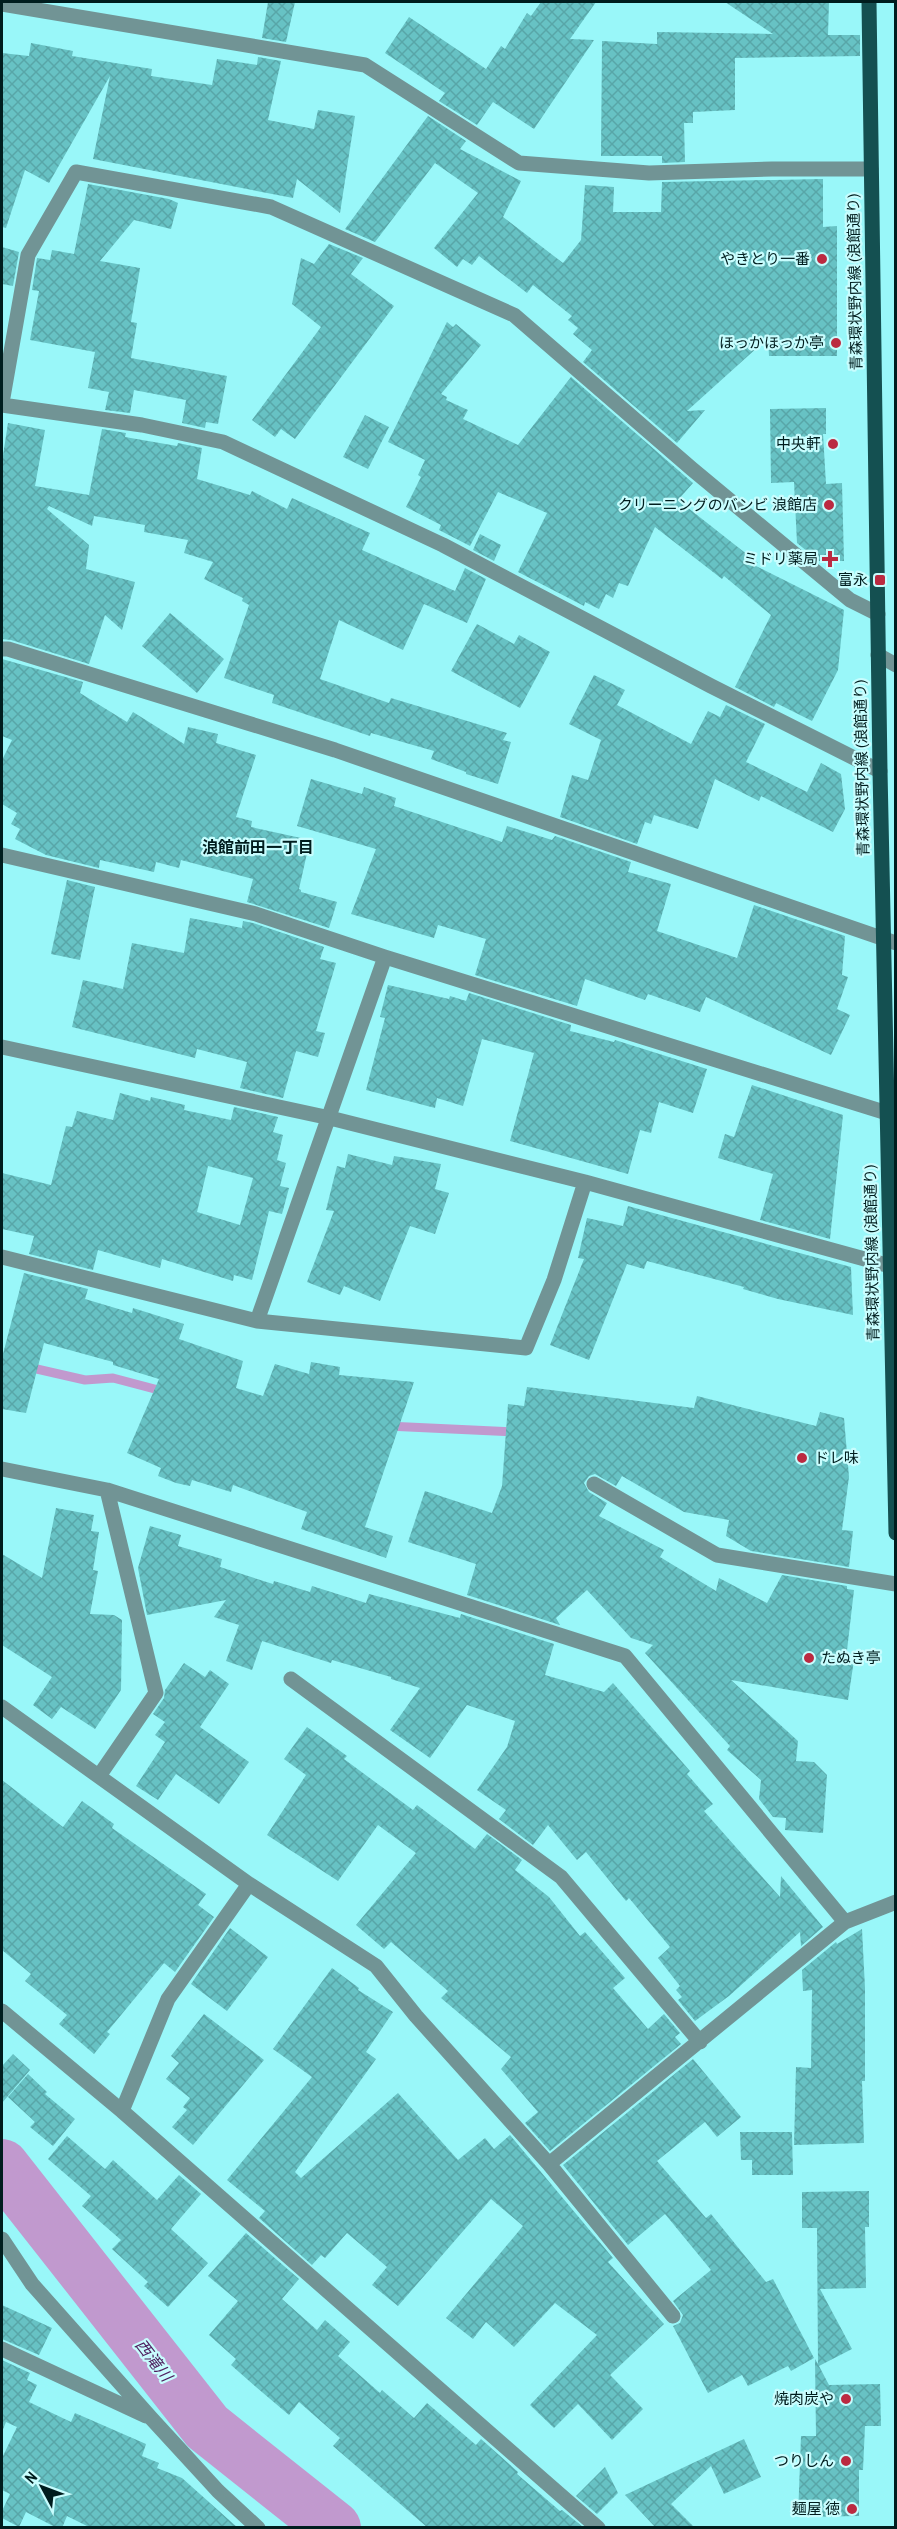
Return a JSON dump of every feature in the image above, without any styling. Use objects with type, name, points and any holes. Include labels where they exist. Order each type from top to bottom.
[{"type":"main road","name":"青森環状野内線 (浪館通り)","points":[[869,2],[880,771],[890,940],[887,1113],[896,1533]]},
{"type":"street","points":[[2,4],[365,65],[519,163],[649,174],[772,169],[871,169]]},
{"type":"street","points":[[878,614],[850,600],[692,470],[514,315],[272,207],[76,172],[28,255],[2,404],[141,425],[223,442],[443,545],[711,687],[880,771]]},
{"type":"street","points":[[2,649],[335,750],[890,940]]},
{"type":"street","points":[[878,655],[896,665]]},
{"type":"street","points":[[2,855],[256,914],[385,957],[887,1113]]},
{"type":"street","points":[[257,1321],[385,957]]},
{"type":"street","points":[[2,1047],[330,1118],[585,1182],[890,1266]]},
{"type":"street","points":[[2,1257],[257,1321],[526,1348],[554,1280],[585,1182]]},
{"type":"street","points":[[2,1469],[107,1490],[625,1656],[845,1922]]},
{"type":"street","points":[[594,1484],[717,1555],[896,1584]]},
{"type":"street","points":[[99,1776],[156,1693],[107,1490]]},
{"type":"street","points":[[291,1679],[561,1877],[700,2042]]},
{"type":"street","points":[[2,1707],[249,1884],[376,1966],[416,2016],[549,2164],[673,2316]]},
{"type":"street","points":[[122,2111],[168,1999],[249,1884]]},
{"type":"street","points":[[549,2164],[845,1922],[896,1902]]},
{"type":"street","points":[[2,2011],[122,2111],[598,2528]]},
{"type":"street","points":[[2,2239],[32,2284],[218,2491],[258,2528]]},
{"type":"street","points":[[2,2349],[151,2418]]},
{"type":"building","points":[[268,2],[295,2],[286,42],[262,38]]},
{"type":"building","points":[[541,2],[596,2],[570,39],[594,40],[534,129],[493,102],[477,125],[439,101],[445,93],[385,53],[409,17],[486,69],[501,46],[505,49],[527,13],[531,16]]},
{"type":"building","points":[[725,2],[829,2],[828,35],[860,35],[860,56],[735,58],[735,110],[693,112],[693,123],[684,123],[685,162],[662,163],[662,156],[601,156],[602,41],[657,44],[657,32],[773,34]]},
{"type":"building","points":[[31,43],[73,51],[72,56],[152,69],[151,76],[212,85],[217,59],[257,65],[258,57],[281,61],[268,120],[314,129],[318,110],[355,116],[340,213],[297,179],[293,198],[93,159],[110,76],[49,183],[25,170],[6,228],[2,227],[2,53],[29,56]]},
{"type":"building","points":[[428,116],[466,141],[460,149],[521,181],[503,217],[563,263],[581,240],[585,185],[614,187],[613,212],[661,212],[662,182],[823,179],[823,227],[837,226],[837,356],[769,356],[768,338],[687,411],[705,410],[677,443],[583,362],[592,350],[573,334],[578,328],[568,320],[572,316],[533,285],[527,293],[479,256],[472,265],[463,259],[457,267],[434,248],[478,193],[435,163],[375,242],[345,229]]},
{"type":"building","points":[[88,184],[169,199],[178,203],[171,229],[134,220],[100,261],[140,268],[131,322],[137,323],[131,358],[227,376],[218,424],[206,422],[205,428],[182,423],[186,400],[134,390],[130,413],[105,410],[109,392],[88,388],[95,352],[30,340],[39,291],[32,290],[37,258],[50,260],[52,250],[74,254]]},
{"type":"building","points":[[329,244],[363,258],[351,274],[394,306],[295,439],[281,429],[275,437],[252,420],[321,327],[292,304],[301,258],[314,264]]},
{"type":"building","points":[[2,247],[19,252],[13,286],[2,284]]},
{"type":"building","points":[[447,322],[453,327],[456,324],[481,345],[441,394],[447,397],[446,400],[468,410],[463,419],[518,445],[571,377],[693,483],[678,500],[758,563],[750,563],[844,610],[838,670],[812,721],[776,703],[774,707],[735,687],[771,615],[724,576],[722,579],[655,527],[628,586],[619,583],[613,598],[606,594],[599,609],[585,602],[584,606],[518,572],[547,513],[498,492],[470,546],[439,530],[441,525],[406,507],[421,477],[418,475],[425,460],[388,442]]},
{"type":"building","points":[[826,408],[826,434],[823,434],[826,484],[842,483],[844,561],[819,561],[797,543],[794,482],[771,483],[770,409]]},
{"type":"building","points":[[365,415],[389,427],[368,469],[343,457]]},
{"type":"building","points":[[8,423],[45,430],[35,486],[89,495],[102,429],[126,433],[125,437],[177,446],[178,443],[202,448],[197,479],[250,495],[252,491],[287,509],[292,498],[370,533],[362,550],[455,591],[465,568],[486,579],[467,623],[424,604],[403,650],[339,620],[320,679],[389,703],[391,698],[507,733],[503,740],[511,742],[498,784],[466,774],[466,772],[431,759],[434,751],[371,733],[370,736],[272,703],[274,695],[224,678],[249,605],[242,601],[243,598],[204,579],[213,562],[184,553],[188,540],[144,532],[145,525],[94,516],[92,526],[49,506],[47,509],[89,545],[86,569],[135,582],[122,630],[105,615],[89,664],[2,639],[2,462]]},
{"type":"building","points":[[480,534],[501,545],[494,561],[473,550]]},
{"type":"building","points":[[170,613],[224,659],[197,693],[142,646]]},
{"type":"building","points":[[477,624],[514,644],[519,635],[550,652],[520,708],[451,671]]},
{"type":"building","points":[[2,659],[83,682],[80,693],[127,722],[133,712],[184,744],[188,727],[218,734],[216,743],[256,755],[236,817],[252,821],[251,827],[310,840],[299,889],[301,892],[337,902],[329,928],[247,902],[253,879],[181,860],[179,868],[156,862],[154,872],[100,860],[99,868],[46,855],[15,839],[20,829],[11,824],[17,813],[2,804],[2,760],[12,740],[2,736]]},
{"type":"building","points":[[594,675],[625,690],[617,705],[691,744],[708,711],[720,717],[726,705],[765,724],[746,762],[807,792],[821,763],[841,774],[845,809],[833,832],[761,796],[759,801],[715,779],[698,829],[654,815],[651,824],[645,822],[637,844],[560,817],[572,775],[588,780],[601,740],[569,724]]},
{"type":"building","points":[[311,779],[362,794],[364,787],[396,798],[394,806],[502,842],[507,826],[552,840],[555,836],[631,862],[628,872],[671,884],[657,931],[737,958],[754,905],[845,936],[842,975],[848,977],[837,1009],[850,1015],[831,1055],[706,997],[700,1012],[648,994],[645,1000],[585,979],[577,1006],[475,975],[486,939],[438,925],[434,938],[351,914],[376,849],[297,826]]},
{"type":"building","points":[[67,880],[95,887],[80,960],[51,954]]},
{"type":"building","points":[[190,918],[242,928],[243,921],[253,923],[324,947],[320,959],[336,963],[316,1031],[325,1033],[318,1057],[296,1051],[283,1098],[240,1088],[247,1062],[197,1049],[195,1058],[72,1027],[83,980],[123,989],[132,943],[184,953]]},
{"type":"building","points":[[388,985],[466,1001],[469,993],[571,1025],[570,1031],[614,1042],[615,1040],[707,1069],[693,1113],[659,1102],[651,1133],[640,1130],[628,1174],[510,1141],[534,1053],[482,1039],[463,1106],[437,1098],[435,1108],[366,1090],[385,1018],[380,1017]]},
{"type":"building","points":[[752,1085],[843,1115],[830,1239],[760,1220],[773,1174],[718,1158],[725,1134],[734,1137]]},
{"type":"building","points":[[120,1093],[150,1101],[151,1097],[185,1105],[184,1110],[231,1120],[234,1107],[278,1117],[273,1132],[283,1135],[277,1160],[286,1163],[280,1186],[289,1188],[282,1214],[269,1211],[252,1280],[234,1275],[233,1281],[162,1259],[160,1268],[98,1250],[93,1270],[29,1254],[34,1236],[2,1229],[2,1173],[51,1185],[66,1126],[72,1127],[77,1111],[113,1120]],"holes":[[[208,1166],[253,1178],[240,1225],[197,1212]]]},
{"type":"building","points":[[348,1154],[392,1165],[394,1156],[441,1164],[435,1189],[449,1193],[435,1234],[410,1226],[380,1301],[344,1286],[340,1295],[307,1282],[334,1211],[326,1210],[337,1166],[345,1168]]},
{"type":"building","points":[[628,1206],[851,1267],[853,1315],[778,1299],[743,1289],[744,1287],[647,1261],[644,1269],[627,1264],[589,1360],[550,1345],[584,1259],[578,1258],[587,1218],[623,1226]]},
{"type":"building","points":[[24,1273],[88,1289],[85,1299],[132,1313],[133,1308],[184,1324],[179,1339],[243,1361],[236,1388],[263,1396],[275,1364],[309,1374],[311,1362],[340,1367],[339,1375],[414,1382],[365,1527],[393,1536],[386,1558],[301,1529],[307,1512],[233,1485],[231,1492],[192,1480],[190,1486],[176,1483],[158,1476],[161,1468],[127,1453],[159,1379],[113,1365],[113,1362],[44,1343],[26,1413],[2,1409],[2,1358]]},
{"type":"building","points":[[527,1387],[694,1408],[697,1396],[816,1426],[820,1412],[844,1418],[849,1477],[842,1530],[853,1531],[849,1567],[751,1551],[726,1536],[729,1520],[684,1512],[622,1476],[616,1486],[595,1474],[589,1476],[584,1483],[589,1492],[607,1503],[599,1516],[664,1550],[660,1557],[716,1591],[719,1578],[767,1603],[782,1575],[847,1586],[847,1589],[854,1590],[846,1659],[854,1660],[848,1700],[731,1680],[798,1741],[796,1761],[814,1762],[827,1775],[823,1833],[785,1830],[786,1818],[773,1817],[759,1799],[761,1780],[727,1750],[730,1746],[645,1653],[653,1645],[631,1638],[587,1590],[556,1618],[560,1625],[467,1595],[476,1564],[408,1542],[425,1491],[492,1513],[502,1486],[508,1404],[524,1406]]},
{"type":"building","points":[[56,1508],[94,1515],[91,1531],[99,1532],[93,1570],[98,1571],[90,1614],[114,1615],[122,1620],[121,1690],[95,1729],[61,1707],[52,1719],[33,1705],[52,1677],[2,1645],[2,1554],[42,1578]]},
{"type":"building","points":[[150,1526],[181,1535],[178,1546],[222,1559],[220,1567],[273,1584],[274,1581],[310,1592],[312,1586],[366,1603],[369,1594],[460,1618],[461,1614],[554,1644],[545,1675],[604,1692],[613,1683],[690,1771],[687,1774],[713,1804],[704,1811],[780,1897],[781,1876],[823,1927],[801,1946],[800,1932],[729,1996],[695,2021],[678,2000],[682,1997],[676,1990],[680,1986],[658,1958],[670,1947],[629,1898],[626,1901],[586,1852],[577,1860],[548,1825],[533,1845],[499,1819],[506,1810],[477,1790],[507,1747],[515,1721],[467,1705],[430,1758],[390,1730],[420,1688],[391,1679],[391,1677],[332,1660],[331,1663],[262,1641],[252,1670],[226,1661],[239,1625],[214,1617],[226,1600],[147,1615],[138,1568]]},
{"type":"building","points":[[184,1663],[205,1677],[210,1670],[229,1684],[200,1727],[249,1762],[219,1804],[176,1774],[158,1800],[136,1786],[165,1742],[155,1735],[165,1722],[153,1714],[164,1698],[165,1690]]},
{"type":"building","points":[[307,1727],[347,1756],[344,1759],[413,1810],[417,1805],[475,1849],[487,1834],[522,1860],[515,1870],[549,1897],[580,1936],[585,1932],[625,1978],[613,1988],[648,2029],[664,2014],[680,2033],[675,2037],[681,2044],[550,2151],[525,2123],[538,2112],[501,2069],[511,2057],[441,1998],[448,1991],[391,1942],[384,1949],[356,1925],[416,1853],[378,1825],[338,1881],[267,1835],[306,1775],[284,1759]]},
{"type":"building","points":[[2,1780],[63,1827],[82,1801],[114,1824],[112,1828],[206,1894],[198,1905],[214,1917],[175,1972],[164,1963],[107,2032],[110,2034],[94,2054],[59,2024],[67,2015],[25,1981],[31,1974],[2,1950]]},
{"type":"building","points":[[230,1928],[268,1957],[227,2011],[191,1984]]},
{"type":"building","points":[[862,1929],[865,1988],[865,2081],[862,2081],[864,2143],[794,2145],[796,2067],[811,2068],[812,1990],[803,1991],[802,1970],[836,1942],[837,1944]]},
{"type":"building","points":[[332,1968],[359,1988],[358,1990],[393,2012],[366,2052],[376,2059],[295,2172],[301,2178],[398,2093],[458,2160],[485,2138],[494,2149],[510,2135],[613,2258],[608,2262],[664,2324],[610,2375],[643,2409],[612,2440],[578,2404],[554,2428],[530,2405],[597,2335],[555,2303],[514,2347],[486,2322],[473,2339],[446,2318],[523,2226],[491,2199],[398,2306],[372,2285],[387,2267],[347,2233],[325,2258],[321,2255],[312,2265],[259,2218],[265,2211],[227,2180],[312,2077],[273,2049]]},
{"type":"building","points":[[204,2014],[264,2060],[193,2145],[172,2127],[187,2110],[183,2107],[190,2098],[166,2079],[179,2063],[171,2056]]},
{"type":"building","points":[[13,2054],[30,2070],[2,2103],[2,2066]]},
{"type":"building","points":[[693,2059],[741,2117],[717,2137],[705,2122],[657,2161],[706,2218],[711,2214],[766,2282],[773,2279],[814,2358],[791,2371],[788,2366],[748,2386],[742,2375],[708,2393],[673,2326],[680,2323],[683,2315],[673,2301],[711,2270],[665,2214],[628,2245],[563,2165]]},
{"type":"building","points":[[28,2074],[47,2092],[45,2094],[75,2119],[53,2146],[30,2127],[35,2122],[8,2097]]},
{"type":"building","points":[[740,2132],[792,2132],[793,2175],[752,2175],[752,2160],[741,2160]]},
{"type":"building","points":[[67,2136],[105,2169],[113,2160],[157,2200],[179,2175],[201,2194],[171,2229],[208,2263],[168,2307],[144,2286],[148,2282],[112,2249],[121,2240],[82,2206],[91,2196],[48,2159]]},
{"type":"building","points":[[869,2191],[869,2227],[865,2227],[866,2288],[820,2289],[852,2349],[819,2366],[829,2385],[880,2384],[881,2426],[865,2426],[863,2470],[859,2470],[859,2516],[798,2517],[801,2436],[816,2436],[815,2359],[818,2364],[817,2228],[802,2228],[802,2192]]},
{"type":"building","points":[[246,2233],[299,2279],[282,2299],[317,2330],[325,2320],[350,2342],[338,2356],[380,2393],[382,2390],[414,2418],[427,2403],[476,2445],[481,2439],[518,2472],[517,2474],[560,2511],[562,2510],[583,2527],[428,2528],[333,2446],[340,2438],[299,2402],[289,2415],[256,2387],[231,2365],[236,2359],[209,2335],[238,2301],[208,2276]]},
{"type":"building","points":[[2,2305],[52,2328],[39,2355],[2,2339]]},
{"type":"building","points":[[2,2360],[30,2373],[27,2380],[37,2385],[29,2402],[71,2422],[75,2413],[146,2444],[142,2456],[159,2463],[157,2468],[182,2478],[238,2528],[91,2528],[67,2516],[62,2528],[57,2528],[26,2512],[19,2527],[2,2518],[2,2511],[10,2494],[2,2490],[2,2458],[17,2427],[6,2422],[2,2432]]},
{"type":"building","points":[[744,2439],[761,2477],[724,2494],[711,2466],[671,2504],[695,2528],[656,2528],[625,2495]]},
{"type":"building","points":[[605,2467],[618,2493],[597,2514],[576,2496]]},
{"type":"waterway","points":[[28,1367],[85,1380],[113,1378],[166,1392]]},
{"type":"waterway","points":[[387,1426],[517,1432]]},
{"type":"waterway","name":"西滝川","points":[[2,2166],[207,2427],[334,2528]]},
{"type":"place","name":"やきとり一番","points":[[822,259]]},
{"type":"place","name":"ほっかほっか亭","points":[[836,343]]},
{"type":"place","name":"中央軒","points":[[833,444]]},
{"type":"place","name":"クリーニングのバンビ 浪館店","points":[[829,505]]},
{"type":"place","name":"ミドリ薬局","points":[[830,559]]},
{"type":"place","name":"富永","points":[[880,580]]},
{"type":"place","name":"ドレ味","points":[[802,1458]]},
{"type":"place","name":"たぬき亭","points":[[809,1658]]},
{"type":"place","name":"焼肉炭や","points":[[846,2399]]},
{"type":"place","name":"つりしん","points":[[846,2461]]},
{"type":"place","name":"麺屋 徳","points":[[852,2509]]},
{"type":"district","name":"浪館前田一丁目","points":[[258,847]]}]
